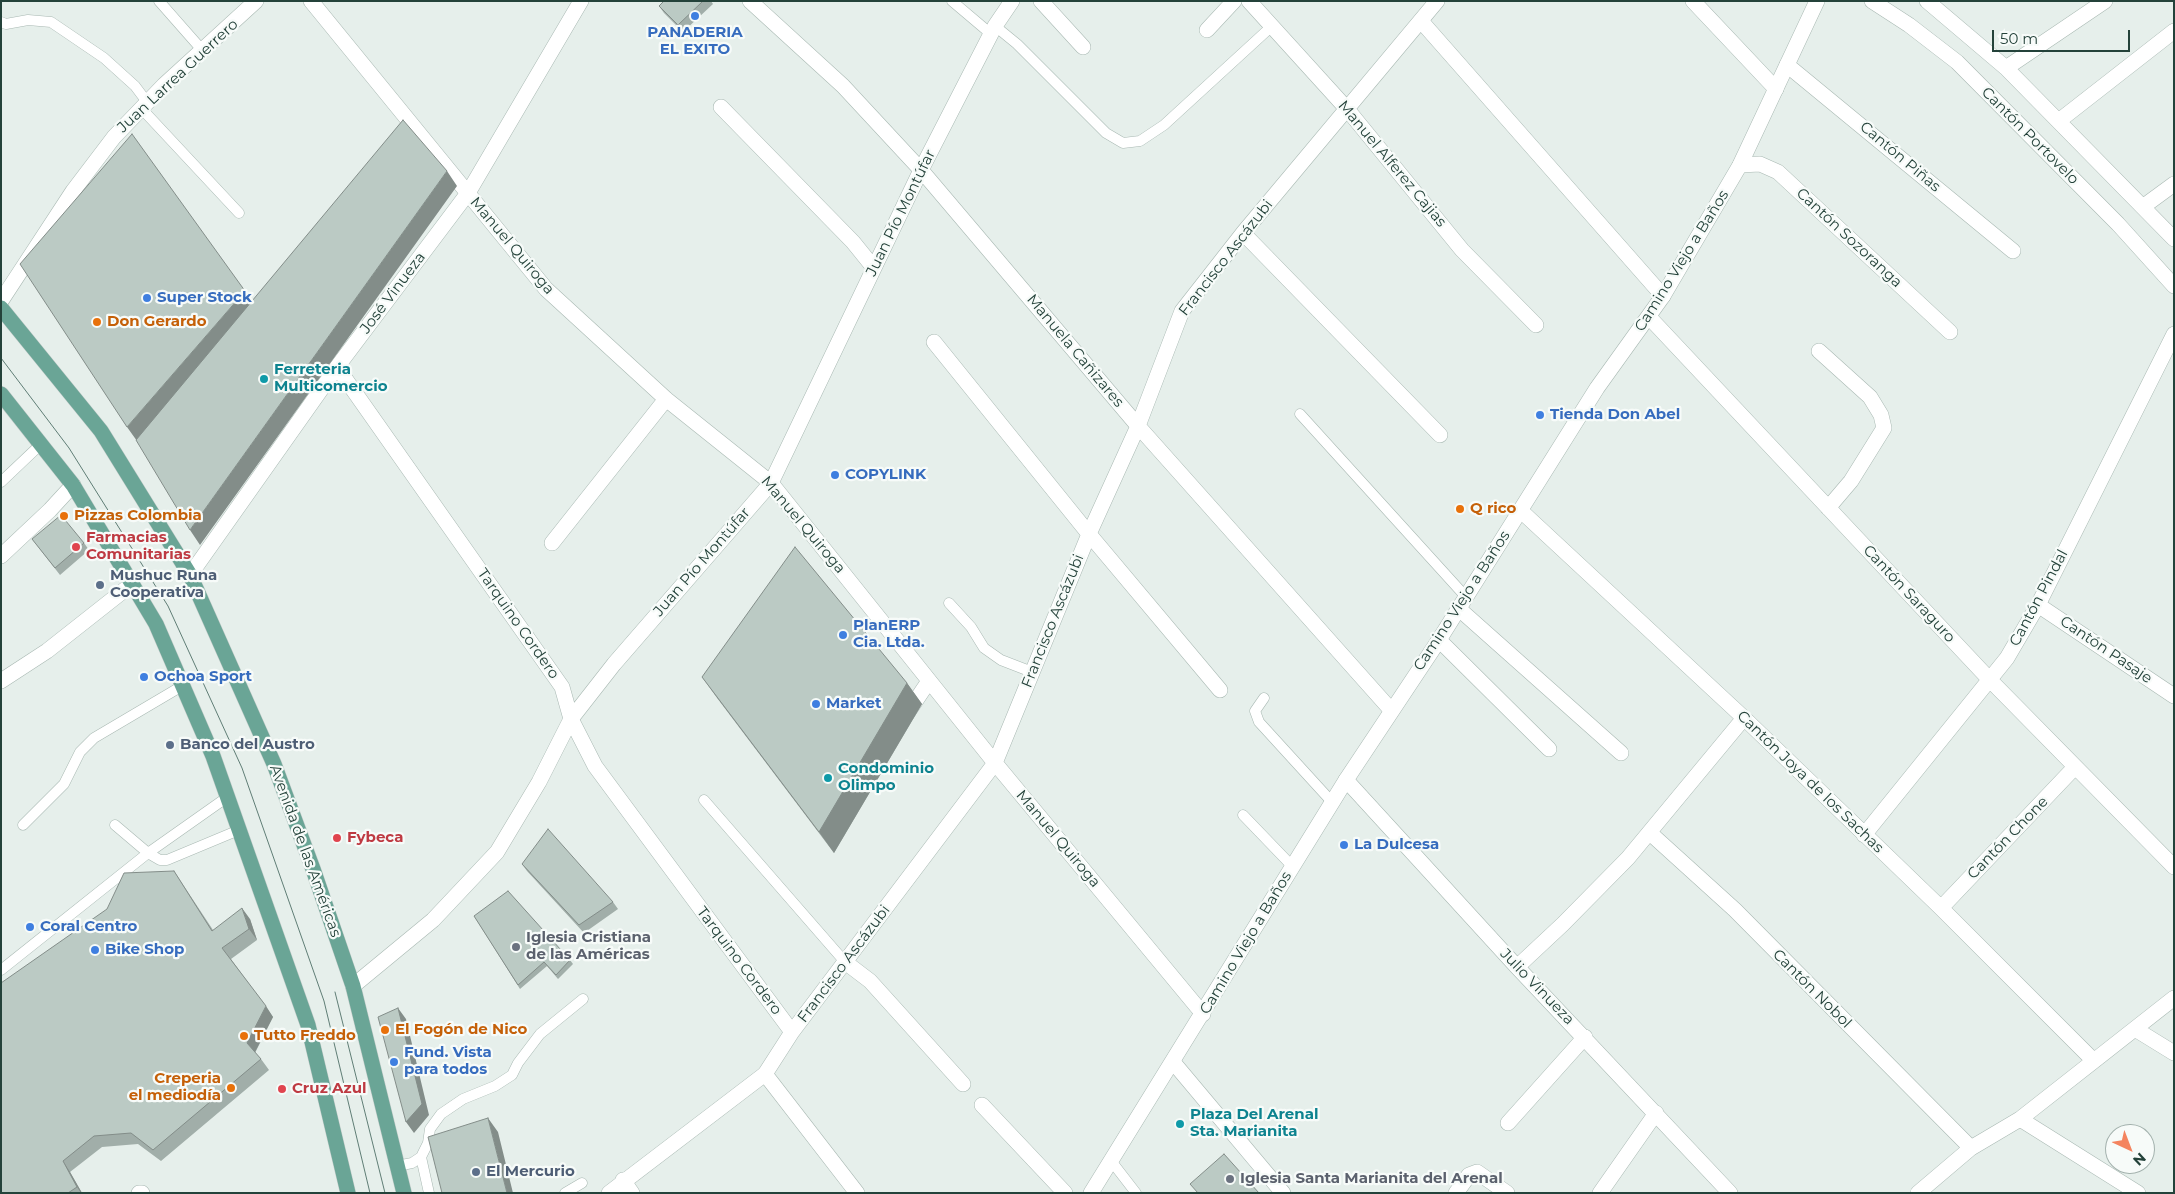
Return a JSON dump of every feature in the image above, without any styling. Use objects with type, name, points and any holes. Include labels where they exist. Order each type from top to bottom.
[{"type":"main road","name":"Avenida de las Américas","points":[[1,308],[101,431],[190,575],[274,764],[313,869],[353,986],[404,1193]]},
{"type":"main road","points":[[1,394],[73,485],[156,624],[213,756],[226,798],[308,1025],[348,1193]]},
{"type":"street","name":"Juan Larrea Guerrero","points":[[1,301],[88,170],[114,137],[144,105],[256,1]]},
{"type":"street","name":"Manuel Quiroga","points":[[311,1],[546,289],[666,399],[771,483],[995,763],[1203,1014]]},
{"type":"street","name":"José Vinueza","points":[[190,575],[337,367],[468,193],[581,1]]},
{"type":"street","name":"Manuela Cañizares","points":[[750,1],[843,86],[921,170],[1138,426],[1391,710]]},
{"type":"street","name":"Juan Pío Montúfar","points":[[353,986],[433,920],[497,852],[539,782],[571,719],[610,669],[771,483],[921,170],[993,30],[1012,1]]},
{"type":"street","points":[[1041,1],[1083,47]]},
{"type":"street","points":[[1207,30],[1234,1]]},
{"type":"street","name":"Manuel Alferez Cajias","points":[[1249,1],[1347,108],[1462,250],[1536,325]]},
{"type":"street","name":"Francisco Ascázubi","points":[[609,1193],[628,1186],[765,1074],[792,1032],[995,763],[1089,534],[1138,426],[1182,311],[1243,233],[1437,1]]},
{"type":"street","points":[[1693,1],[1776,89]]},
{"type":"street","name":"Camino Viejo a Baños","points":[[1091,1193],[1112,1162],[1346,780],[1439,640],[1597,388],[1649,317],[1662,296],[1740,166],[1817,1]]},
{"type":"street","name":"Cantón Portovelo","points":[[1872,1],[1909,25],[1957,62],[2118,224],[2174,286]]},
{"type":"street","name":"Cantón Portovelo","points":[[1927,1],[2006,68],[2060,120],[2174,238]]},
{"type":"street","points":[[2006,68],[2105,1]]},
{"type":"street","points":[[1421,21],[1662,296]]},
{"type":"street","points":[[2060,120],[2174,31]]},
{"type":"street","name":"Cantón Piñas","points":[[1787,65],[2013,251]]},
{"type":"street","points":[[721,107],[853,242],[874,268]]},
{"type":"street","name":"Cantón Sozoranga","points":[[1740,166],[1760,164],[1778,172],[1950,332]]},
{"type":"street","points":[[2144,206],[2174,184]]},
{"type":"street","points":[[1243,233],[1440,435]]},
{"type":"street","name":"Cantón Saraguro","points":[[1649,317],[1990,680],[2174,867]]},
{"type":"street","name":"Cantón Pindal","points":[[1864,835],[2007,658],[2038,605],[2174,334]]},
{"type":"street","points":[[934,342],[1089,534],[1220,690]]},
{"type":"street","points":[[1818,351],[1870,397],[1881,415],[1884,428],[1851,481],[1828,508]]},
{"type":"street","name":"Tarquino Cordero","points":[[337,367],[562,687],[571,719],[595,766],[792,1032]]},
{"type":"street","points":[[552,543],[666,399]]},
{"type":"street","points":[[1,556],[50,510],[73,485]]},
{"type":"street","name":"Cantón Joya de los Sachas","points":[[1520,510],[1744,718],[1941,908],[2094,1061]]},
{"type":"street","points":[[1,681],[47,651],[132,584]]},
{"type":"street","points":[[1462,602],[1621,753]]},
{"type":"street","name":"Cantón Pasaje","points":[[2038,605],[2174,696]]},
{"type":"street","points":[[1439,640],[1549,750]]},
{"type":"street","points":[[898,727],[929,681]]},
{"type":"street","points":[[1517,966],[1590,897],[1650,833],[1744,718]]},
{"type":"street","name":"Cantón Chone","points":[[1941,908],[2076,768]]},
{"type":"street","name":"Julio Vinueza","points":[[1346,780],[1730,1193]]},
{"type":"street","name":"Cantón Nobol","points":[[1650,833],[1735,910],[1971,1148]]},
{"type":"street","points":[[845,962],[870,981],[963,1084]]},
{"type":"street","points":[[1918,1193],[1971,1148],[2020,1119],[2174,998]]},
{"type":"street","points":[[2135,1029],[2174,1053]]},
{"type":"street","points":[[1508,1123],[1585,1038]]},
{"type":"street","points":[[1173,1062],[1283,1193]]},
{"type":"street","points":[[765,1074],[857,1193]]},
{"type":"street","points":[[982,1105],[1065,1193]]},
{"type":"street","points":[[1600,1193],[1656,1113]]},
{"type":"street","points":[[2020,1119],[2138,1193]]},
{"type":"street","points":[[1456,1193],[1469,1175],[1477,1172],[1507,1193]]},
{"type":"lane","points":[[160,1],[203,51]]},
{"type":"lane","points":[[952,1],[993,30],[1017,44],[1106,132],[1123,143],[1140,141],[1164,125],[1272,26]]},
{"type":"lane","points":[[1,22],[6,24],[28,20],[51,22],[104,58],[136,86],[144,105],[239,213]]},
{"type":"lane","points":[[1300,414],[1462,602]]},
{"type":"lane","points":[[1,482],[40,444]]},
{"type":"lane","points":[[949,603],[971,627],[984,648],[1001,660],[1032,672]]},
{"type":"lane","points":[[23,825],[64,784],[80,752],[94,738],[182,686]]},
{"type":"lane","points":[[1264,698],[1255,711],[1259,722],[1332,802]]},
{"type":"lane","points":[[1,970],[148,853],[226,798]]},
{"type":"lane","points":[[704,800],[845,962]]},
{"type":"lane","points":[[1243,815],[1293,866]]},
{"type":"lane","points":[[116,824],[148,853],[160,860],[167,860],[239,830]]},
{"type":"lane","points":[[397,1166],[412,1164],[421,1157],[428,1144],[430,1129],[441,1114],[463,1099],[495,1086],[512,1076],[518,1063],[540,1034],[583,999]]},
{"type":"lane","points":[[421,1157],[429,1193]]},
{"type":"lane","points":[[1112,1162],[1136,1193]]},
{"type":"lane","points":[[565,1193],[582,1183]]},
{"type":"building","points":[[664,1],[703,1],[678,25],[659,6]]},
{"type":"building","name":"Ferreteria Multicomercio","points":[[403,120],[447,171],[190,530],[136,440]]},
{"type":"building","name":"Super Stock","points":[[132,134],[245,291],[127,427],[20,264]]},
{"type":"building","points":[[61,515],[84,543],[55,568],[32,539]]},
{"type":"building","name":"Condominio Olimpo","points":[[795,547],[907,683],[819,832],[702,677]]},
{"type":"building","points":[[548,829],[613,902],[579,925],[522,864]]},
{"type":"building","points":[[174,871],[212,931],[242,908],[249,929],[222,948],[266,1006],[247,1043],[261,1059],[153,1150],[131,1133],[94,1136],[63,1161],[77,1187],[68,1193],[1,1193],[1,983],[107,909],[124,873]]},
{"type":"building","name":"Iglesia Cristiana de las Américas","points":[[508,891],[570,960],[556,975],[544,962],[518,985],[474,916]]},
{"type":"building","points":[[398,1008],[422,1104],[406,1122],[378,1017]]},
{"type":"building","name":"El Mercurio","points":[[488,1118],[507,1193],[442,1193],[428,1137]]},
{"type":"building","points":[[1224,1154],[1259,1193],[1198,1193],[1190,1184]]},
{"type":"tram line","points":[[1,358],[69,448],[168,606],[242,768],[324,1001],[370,1193]]},
{"type":"tram line","points":[[335,992],[385,1193]]},
{"type":"place","name":"PANADERIA EL EXITO","points":[[695,16]]},
{"type":"place","name":"Super Stock","points":[[147,298]]},
{"type":"place","name":"Don Gerardo","points":[[97,322]]},
{"type":"place","name":"Ferreteria Multicomercio","points":[[264,379]]},
{"type":"place","name":"Tienda Don Abel","points":[[1540,415]]},
{"type":"place","name":"COPYLINK","points":[[835,475]]},
{"type":"place","name":"Q rico","points":[[1460,509]]},
{"type":"place","name":"Pizzas Colombia","points":[[64,516]]},
{"type":"place","name":"Farmacias Comunitarias","points":[[76,547]]},
{"type":"place","name":"Mushuc Runa Cooperativa","points":[[100,585]]},
{"type":"place","name":"PlanERP Cia. Ltda.","points":[[843,635]]},
{"type":"place","name":"Ochoa Sport","points":[[144,677]]},
{"type":"place","name":"Market","points":[[816,704]]},
{"type":"place","name":"Banco del Austro","points":[[170,745]]},
{"type":"place","name":"Condominio Olimpo","points":[[828,778]]},
{"type":"place","name":"Fybeca","points":[[337,838]]},
{"type":"place","name":"La Dulcesa","points":[[1344,845]]},
{"type":"place","name":"Coral Centro","points":[[30,927]]},
{"type":"place","name":"Iglesia Cristiana de las Américas","points":[[516,947]]},
{"type":"place","name":"Bike Shop","points":[[95,950]]},
{"type":"place","name":"El Fogón de Nico","points":[[385,1030]]},
{"type":"place","name":"Tutto Freddo","points":[[244,1036]]},
{"type":"place","name":"Fund. Vista para todos","points":[[394,1062]]},
{"type":"place","name":"Creperia el mediodía","points":[[231,1088]]},
{"type":"place","name":"Cruz Azul","points":[[282,1089]]},
{"type":"place","name":"Plaza Del Arenal Sta. Marianita","points":[[1180,1124]]},
{"type":"place","name":"El Mercurio","points":[[476,1172]]},
{"type":"place","name":"Iglesia Santa Marianita del Arenal","points":[[1230,1179]]}]
